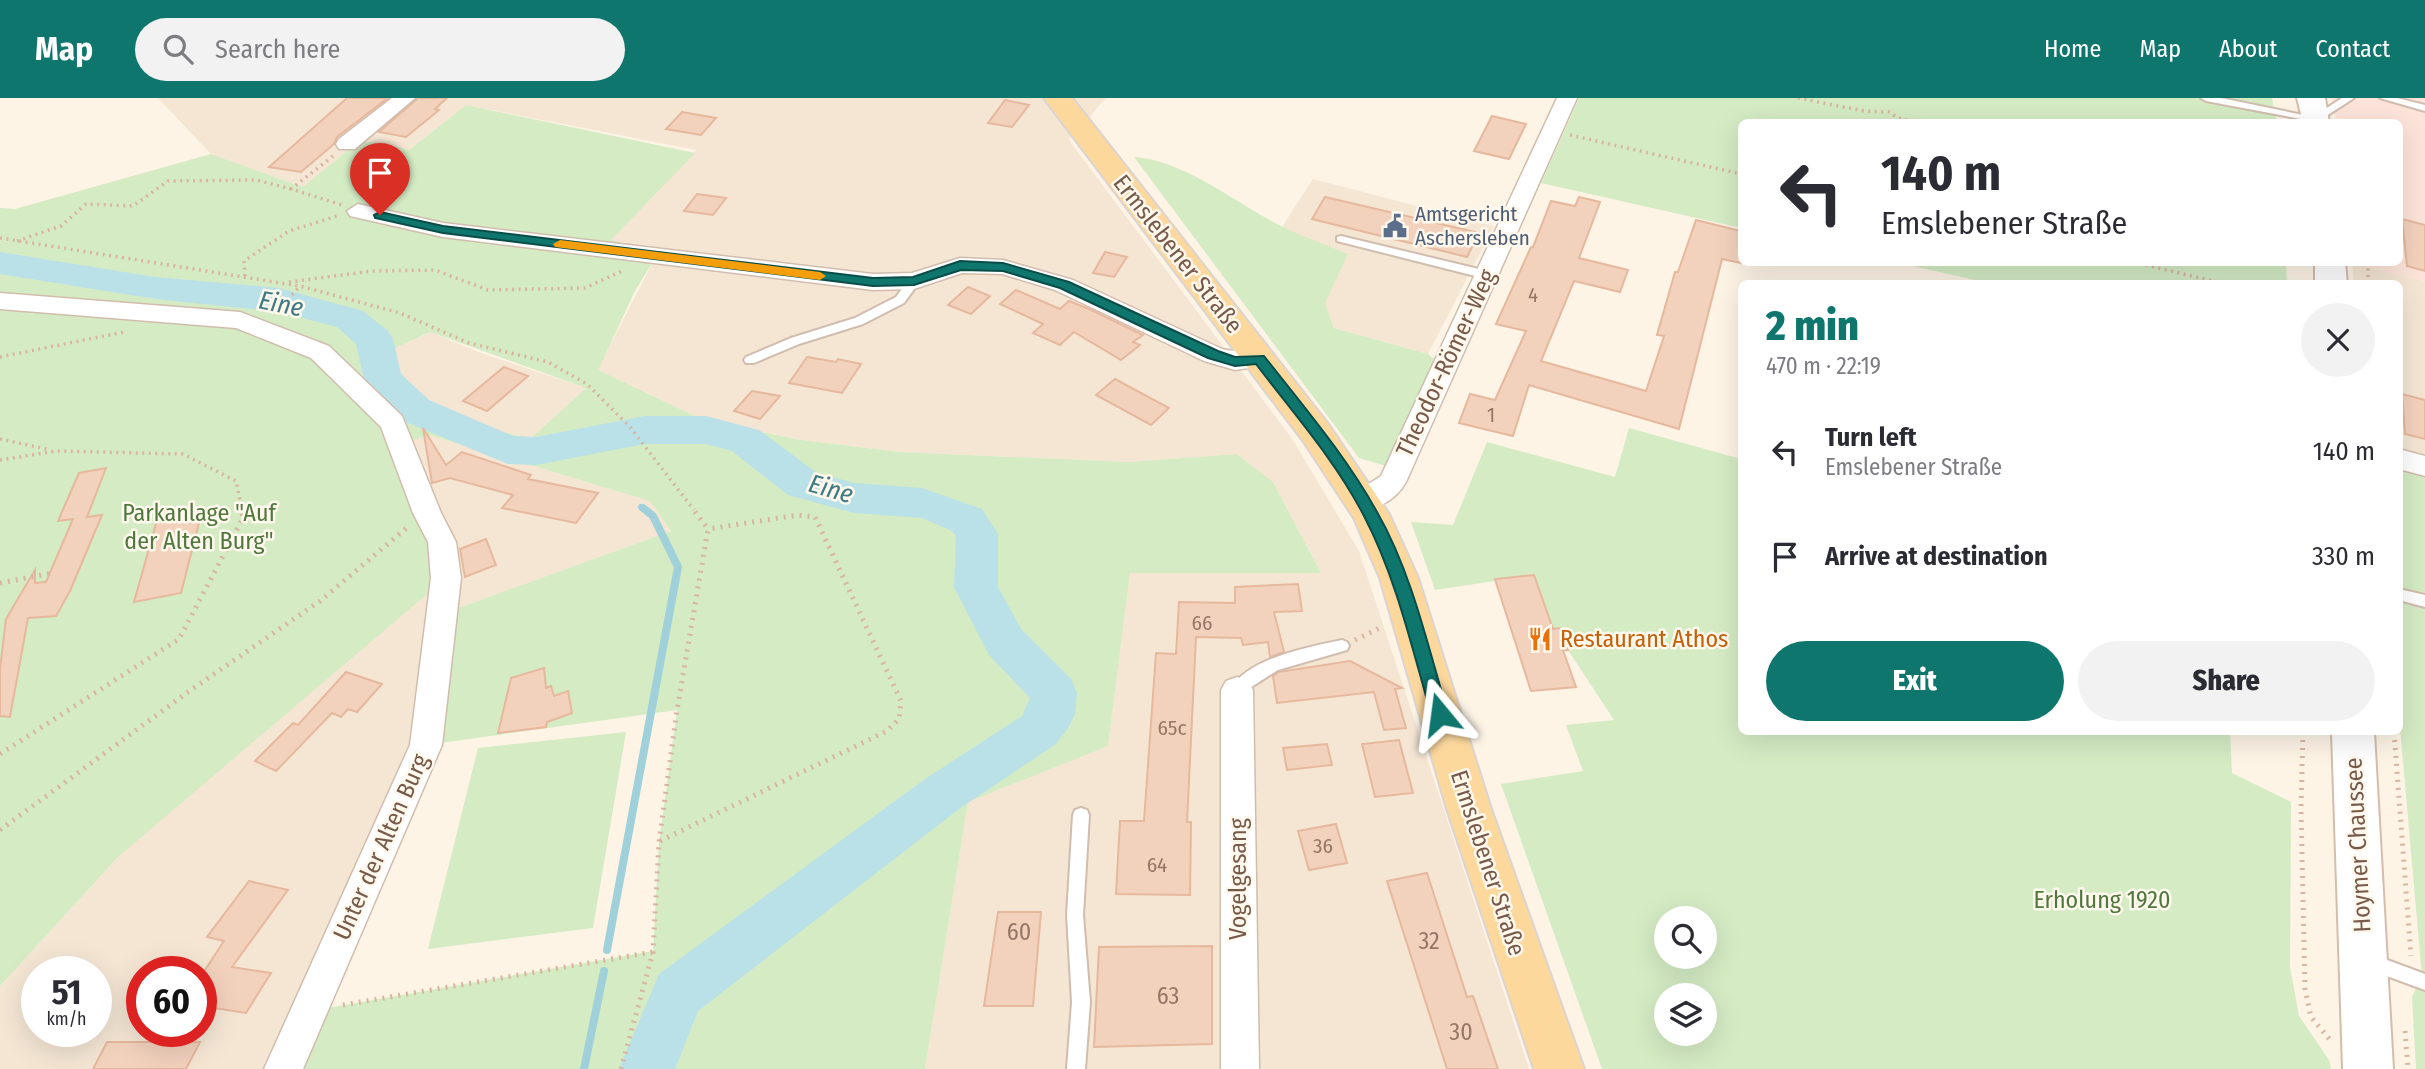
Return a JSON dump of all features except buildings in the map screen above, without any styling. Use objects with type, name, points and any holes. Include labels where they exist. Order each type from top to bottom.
[{"type":"main road","name":"Ermslebener Straße","points":[[1058,98],[1259,359],[1363,501],[1390,554],[1469,809],[1559,1069]]},
{"type":"main road","name":"Hoymer Chaussee","points":[[2353,735],[2363,959],[2381,1068]]},
{"type":"street","points":[[347,144],[405,98]]},
{"type":"street","name":"Theodor-Römer-Weg","points":[[1363,501],[1378,494],[1392,482],[1567,98]]},
{"type":"street","points":[[358,211],[443,230],[873,282],[914,281],[960,265],[1003,267],[1064,285],[1213,355],[1235,361],[1259,359]]},
{"type":"street","name":"Unter der Alten Burg","points":[[0,301],[240,320],[320,352],[393,423],[427,513],[442,542],[446,578],[426,745],[283,1069]]},
{"type":"street","points":[[2403,460],[2425,466]]},
{"type":"street","name":"Vogelgesang","points":[[1237,690],[1240,1069]]},
{"type":"lane","points":[[2206,98],[2314,113],[2349,98]]},
{"type":"lane","points":[[2385,98],[2425,108]]},
{"type":"lane","points":[[1341,239],[1487,275]]},
{"type":"lane","points":[[750,360],[795,341],[859,321],[900,300],[914,281]]},
{"type":"lane","points":[[2403,595],[2425,601]]},
{"type":"lane","points":[[1237,690],[1251,676],[1279,660],[1342,646]]},
{"type":"lane","points":[[1076,1069],[1081,1002],[1076,915],[1081,815]]},
{"type":"lane","name":"Hoymer Chaussee","points":[[2363,959],[2419,980]]},
{"type":"path","points":[[1798,98],[1844,108],[1889,112],[1904,119]]},
{"type":"path","points":[[1552,131],[1738,173]]},
{"type":"path","points":[[291,189],[347,144]]},
{"type":"path","points":[[16,241],[61,226],[86,204],[133,206],[168,181],[256,180],[358,211]]},
{"type":"path","points":[[245,276],[244,261],[289,231],[358,211]]},
{"type":"path","points":[[0,238],[300,286],[400,313],[469,343],[548,362],[587,384],[641,438],[708,529],[677,710],[659,842],[653,952],[621,1069]]},
{"type":"path","points":[[281,283],[372,271],[435,270],[488,290],[585,288],[653,256]]},
{"type":"path","points":[[2150,266],[2209,280]]},
{"type":"path","points":[[292,295],[300,286]]},
{"type":"path","points":[[0,357],[127,331]]},
{"type":"path","points":[[0,439],[55,451]]},
{"type":"path","points":[[0,460],[55,451],[183,454],[236,481],[243,518],[178,639],[0,754]]},
{"type":"path","points":[[0,830],[188,692],[320,601],[427,513]]},
{"type":"path","points":[[659,842],[887,731],[899,719],[901,701],[815,517],[798,515],[708,529]]},
{"type":"path","points":[[0,583],[52,573]]},
{"type":"path","points":[[1342,646],[1410,613]]},
{"type":"path","points":[[2303,735],[2301,808],[2305,989],[2311,1017],[2335,1047],[2381,1068],[2403,991],[2419,980],[2394,735]]},
{"type":"path","points":[[310,1011],[653,952]]},
{"type":"shaded area","points":[[158,98],[1106,98],[1069,140],[1293,440],[1359,551],[1529,1069],[925,1069],[968,802],[1108,745],[1130,573],[1321,573],[1273,482],[1237,454],[1129,462],[900,452],[801,440],[703,420],[597,370],[658,252],[610,240],[696,150],[466,105],[409,150],[360,140],[303,187],[211,154]]},
{"type":"shaded area","points":[[2331,98],[2425,98],[2425,281],[2364,266],[2403,266],[2403,119],[2336,119]]},
{"type":"shaded area","points":[[1313,179],[1494,226],[1428,354],[1334,328],[1325,303],[1282,227]]},
{"type":"shaded area","points":[[2352,266],[2364,266],[2425,281],[2425,472],[2403,466],[2403,280],[2354,280]]},
{"type":"shaded area","points":[[430,332],[481,353],[586,388],[530,439],[436,413],[384,353]]},
{"type":"shaded area","points":[[429,435],[651,501],[671,531],[442,614],[426,745],[283,1069],[0,1069],[0,986],[21,963],[21,1047],[112,1047],[112,956],[27,956],[118,857],[406,442]]},
{"type":"green space","points":[[1579,98],[2272,98],[2276,119],[1738,119],[1738,227],[1541,183]]},
{"type":"green space","name":"Parkanlage \"Auf der Alten Burg\"","points":[[466,105],[695,153],[611,240],[659,252],[635,291],[598,370],[703,420],[801,440],[900,452],[1129,462],[1237,454],[1273,482],[1321,573],[1130,573],[1108,746],[968,802],[925,1069],[283,1069],[310,1011],[653,951],[659,842],[677,710],[426,745],[442,614],[671,531],[650,501],[429,435],[407,442],[446,578],[118,857],[27,956],[21,956],[21,963],[0,986],[0,208],[15,209],[211,154],[303,187],[360,140],[409,150]],"holes":[[[430,332],[586,388],[530,439],[436,413],[384,353]]]},
{"type":"green space","points":[[1134,157],[1153,160],[1192,175],[1283,227],[1348,254],[1325,303],[1334,328],[1428,354],[1434,359],[1386,466],[1359,458]]},
{"type":"green space","points":[[1912,266],[2286,266],[2287,280],[1975,280]]},
{"type":"green space","name":"Erholung 1920","points":[[1629,428],[1738,458],[1738,735],[2230,735],[2232,773],[2291,802],[2290,967],[2299,1016],[2329,1060],[2331,1069],[1602,1069],[1501,784],[1583,771],[1566,725],[1614,720],[1568,650],[1561,629],[1553,629],[1534,575],[1435,590],[1411,522],[1453,525],[1487,442],[1615,477]]},
{"type":"green space","points":[[2403,466],[2425,472],[2425,1069],[2416,1069],[2412,997],[2422,976],[2401,735],[2403,735]]},
{"type":"green space","points":[[626,732],[593,928],[428,949],[478,748]]},
{"type":"waterway","name":"Eine","points":[[0,263],[155,288],[279,300],[350,319],[374,339],[383,379],[415,410],[508,450],[536,451],[645,430],[706,430],[745,440],[803,484],[854,498],[922,503],[967,520],[977,534],[976,587],[1005,642],[1054,693],[1051,714],[1039,730],[942,794],[678,993],[647,1069]]},
{"type":"waterway","points":[[641,507],[645,510]]},
{"type":"waterway","points":[[607,950],[678,567],[653,516],[643,508]]},
{"type":"waterway","points":[[584,1069],[604,971]]},
{"type":"slow traffic","points":[[560,244],[820,276]]},
{"type":"place","name":"Amtsgericht Aschersleben","points":[[1395,226]]},
{"type":"place","name":"Restaurant Athos","points":[[1540,639]]},
{"type":"route","points":[[380,215],[443,230],[873,282],[914,281],[960,265],[1003,267],[1064,285],[1213,355],[1235,361],[1259,359],[1336,460],[1371,514],[1399,578],[1440,714]]}]
